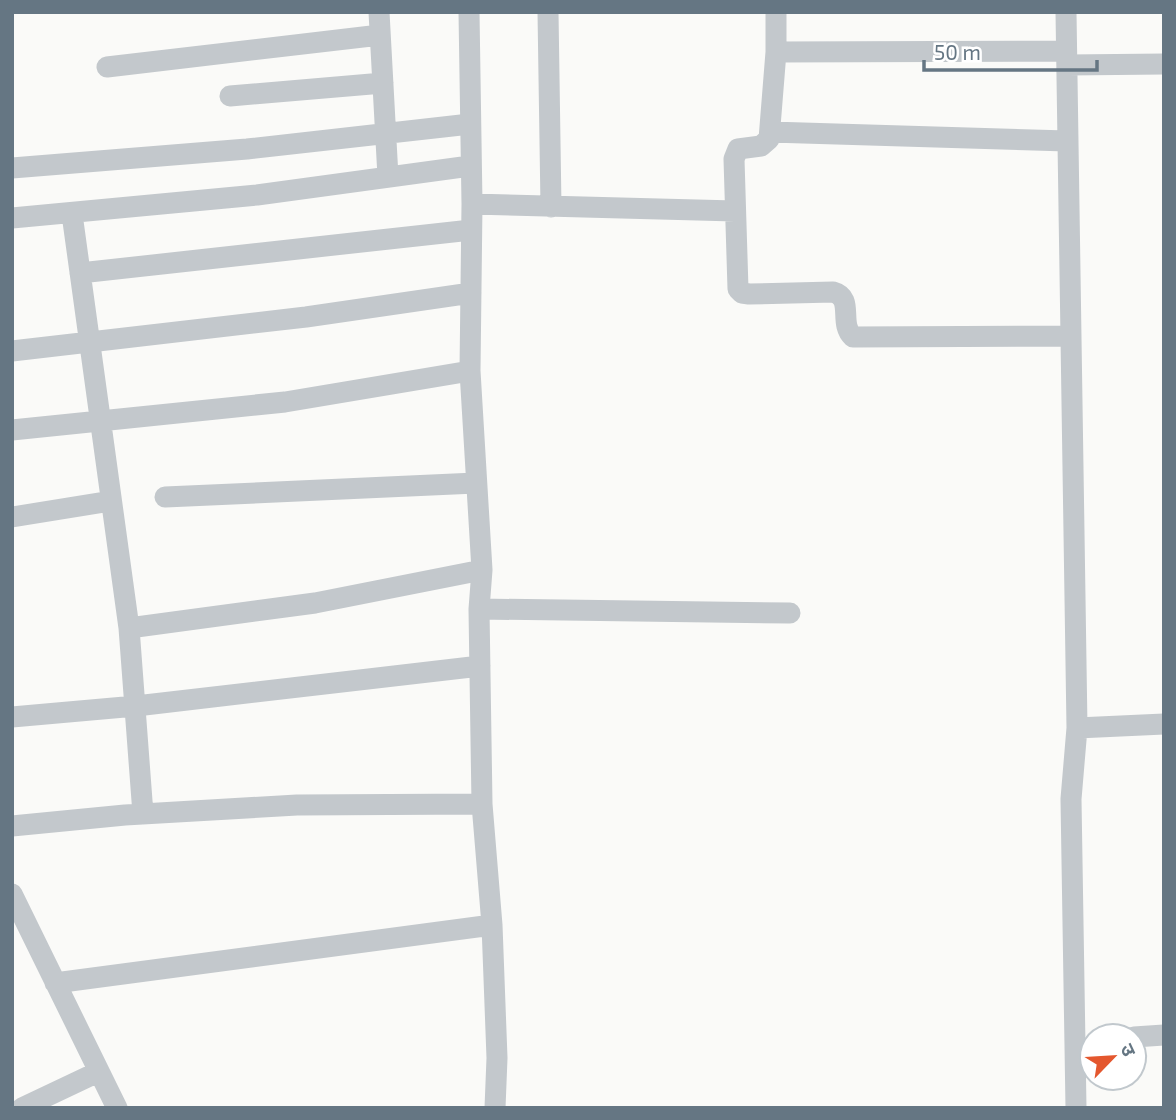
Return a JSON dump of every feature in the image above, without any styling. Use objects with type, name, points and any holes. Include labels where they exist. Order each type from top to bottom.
[{"type":"street","points":[[379,12],[388,177]]},
{"type":"street","points":[[469,12],[472,204],[470,371],[482,570],[479,609],[482,804],[492,925],[497,1058],[495,1108]]},
{"type":"street","points":[[548,12],[551,207]]},
{"type":"street","points":[[776,12],[770,132],[766,144],[744,147],[735,153],[738,289],[749,295],[841,294],[845,299],[846,327],[853,337],[1072,336]]},
{"type":"street","points":[[1066,12],[1077,728],[1071,799],[1083,1022]]},
{"type":"street","points":[[107,67],[380,35]]},
{"type":"street","points":[[776,52],[1067,58],[1164,64]]},
{"type":"street","points":[[230,96],[383,83]]},
{"type":"street","points":[[12,168],[247,149],[470,124]]},
{"type":"street","points":[[770,132],[1066,141]]},
{"type":"street","points":[[12,218],[257,195],[470,166]]},
{"type":"street","points":[[472,204],[735,211]]},
{"type":"street","points":[[72,214],[129,628],[143,814]]},
{"type":"street","points":[[80,272],[471,230]]},
{"type":"street","points":[[12,351],[306,317],[471,293]]},
{"type":"street","points":[[12,430],[285,402],[470,371]]},
{"type":"street","points":[[165,497],[476,483]]},
{"type":"street","points":[[12,517],[111,501]]},
{"type":"street","points":[[129,628],[315,603],[482,570]]},
{"type":"street","points":[[479,609],[790,613]]},
{"type":"street","points":[[12,717],[136,706],[480,666]]},
{"type":"street","points":[[1077,728],[1164,724]]},
{"type":"street","points":[[12,826],[143,814],[297,805],[482,804]]},
{"type":"street","points":[[12,894],[117,1108]]},
{"type":"street","points":[[55,983],[492,925]]},
{"type":"street","points":[[22,1108],[98,1072]]}]
